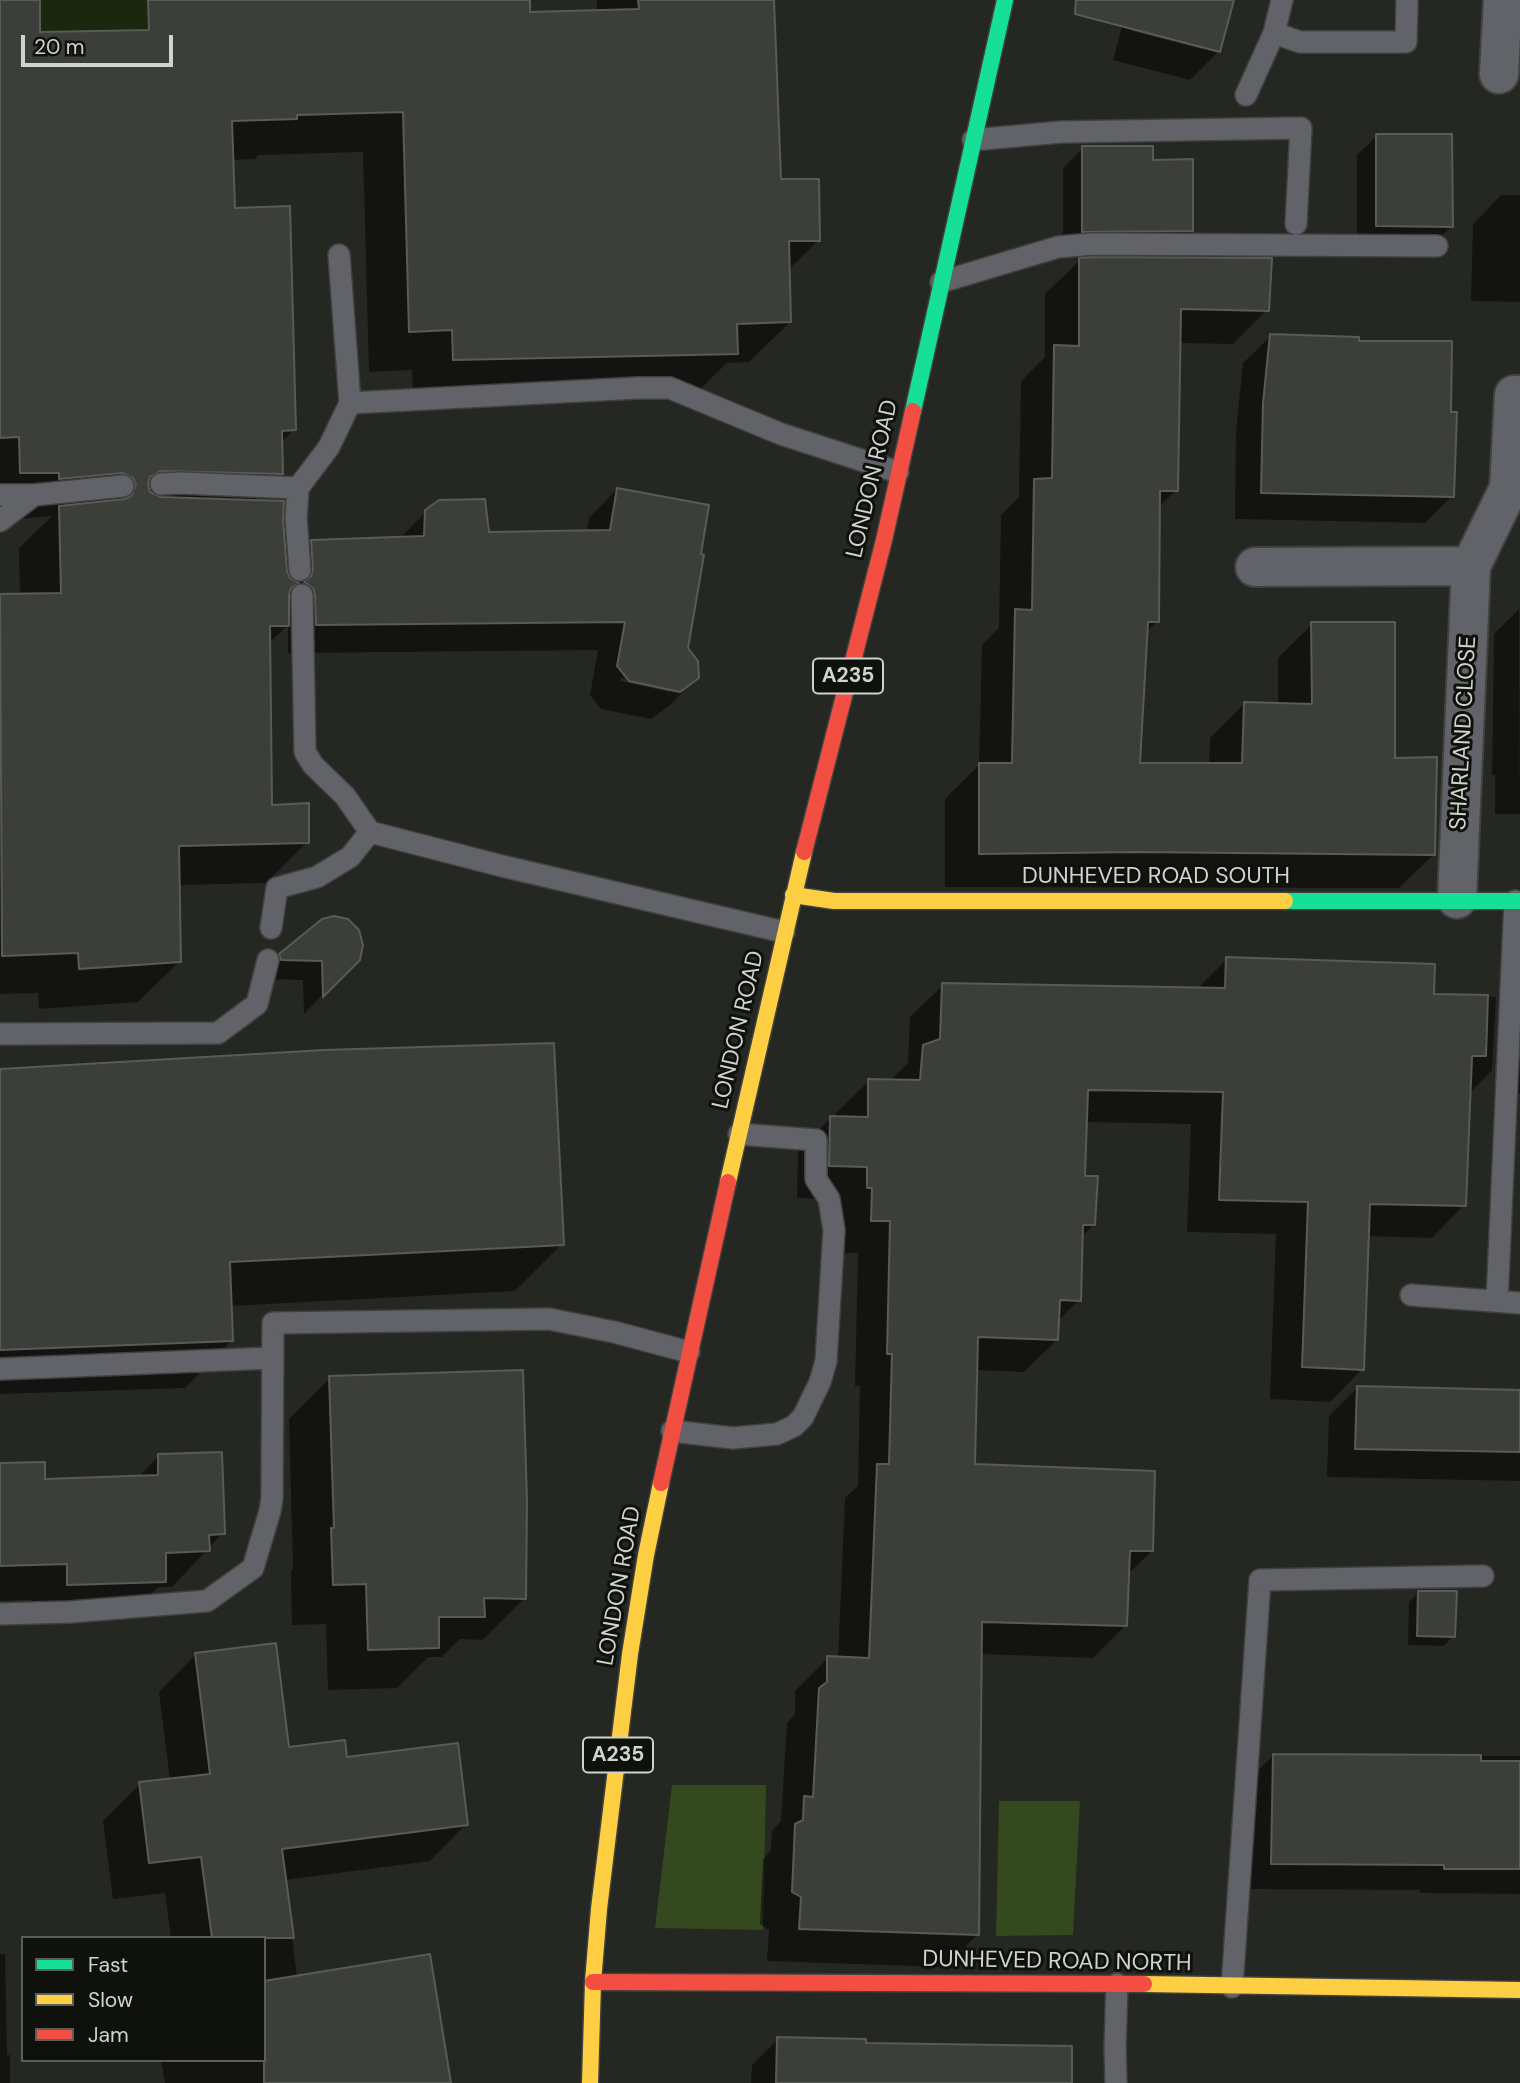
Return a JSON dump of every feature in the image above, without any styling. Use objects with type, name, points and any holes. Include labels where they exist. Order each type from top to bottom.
[{"type":"main road","name":"LONDON ROAD","points":[[590,2083],[593,1982],[599,1909],[630,1654],[646,1555],[784,932],[884,540],[1005,0]]},
{"type":"main road","name":"DUNHEVED ROAD SOUTH","points":[[793,895],[834,901],[1518,901]]},
{"type":"main road","name":"DUNHEVED ROAD NORTH","points":[[593,1982],[1117,1984],[1520,1990]]},
{"type":"street","points":[[1499,74],[1503,0]]},
{"type":"street","name":"SHARLAND CLOSE","points":[[1457,899],[1471,566],[1509,488],[1514,395],[1520,395]]},
{"type":"street","points":[[1255,567],[1471,566]]},
{"type":"lane","points":[[1246,94],[1274,33],[1282,0]]},
{"type":"lane","points":[[1274,33],[1300,42],[1406,42],[1407,0]]},
{"type":"lane","points":[[973,140],[1061,132],[1301,128],[1296,224]]},
{"type":"lane","points":[[942,282],[1058,247],[1093,244],[1437,246]]},
{"type":"lane","points":[[300,570],[296,518],[298,488],[328,447],[350,403],[339,256]]},
{"type":"lane","points":[[350,403],[625,388],[670,388],[781,434],[898,472]]},
{"type":"lane","points":[[160,484],[181,482],[298,488]]},
{"type":"lane","points":[[0,495],[34,495],[123,486]]},
{"type":"lane","points":[[0,521],[34,495]]},
{"type":"lane","points":[[302,595],[305,752],[313,765],[345,796],[370,832],[784,932]]},
{"type":"lane","points":[[271,928],[277,888],[317,877],[350,857],[370,832]]},
{"type":"lane","points":[[1497,1301],[1518,901]]},
{"type":"lane","points":[[0,1034],[218,1032],[257,1004],[268,960]]},
{"type":"lane","points":[[672,1431],[733,1438],[777,1434],[794,1426],[803,1417],[820,1382],[826,1361],[834,1230],[829,1199],[816,1179],[816,1140],[739,1135]]},
{"type":"lane","points":[[1411,1294],[1520,1303]]},
{"type":"lane","points":[[0,1614],[70,1612],[207,1601],[253,1569],[272,1499],[273,1323],[535,1319],[569,1321],[689,1352]]},
{"type":"lane","points":[[0,1369],[273,1358]]},
{"type":"lane","points":[[1232,1987],[1260,1580],[1483,1576]]},
{"type":"lane","points":[[1116,2083],[1117,1984]]},
{"type":"green space","points":[[40,0],[148,0],[149,30],[41,32]]},
{"type":"green space","points":[[672,1785],[766,1785],[763,1930],[655,1928]]},
{"type":"green space","points":[[999,1801],[1080,1801],[1073,1935],[996,1936]]},
{"type":"building","points":[[0,0],[40,0],[40,32],[149,30],[148,0],[530,0],[530,12],[639,9],[638,0],[774,0],[781,179],[819,179],[820,241],[789,241],[791,322],[737,324],[738,354],[453,360],[452,330],[409,332],[403,112],[297,115],[297,119],[232,121],[235,208],[290,206],[296,430],[282,431],[283,474],[160,471],[150,477],[148,485],[150,492],[161,497],[284,501],[287,571],[290,578],[299,583],[291,588],[289,595],[289,626],[270,626],[272,805],[309,803],[309,843],[179,846],[181,962],[79,969],[78,953],[2,956],[0,594],[61,593],[59,506],[125,499],[131,496],[136,485],[133,478],[122,473],[59,479],[59,473],[20,473],[19,437],[0,438]]},
{"type":"building","points":[[1076,0],[1234,0],[1220,52],[1075,14]]},
{"type":"building","points":[[1376,134],[1452,134],[1453,227],[1376,226]]},
{"type":"building","points":[[1082,146],[1153,146],[1153,160],[1193,159],[1193,231],[1082,232]]},
{"type":"building","points":[[1079,258],[1272,258],[1269,311],[1181,309],[1178,491],[1160,491],[1159,622],[1148,622],[1140,763],[1242,763],[1244,702],[1312,704],[1311,622],[1395,622],[1395,758],[1437,757],[1435,855],[1137,852],[979,854],[979,763],[1012,763],[1015,609],[1032,610],[1034,479],[1052,478],[1054,345],[1079,346]]},
{"type":"building","points":[[1270,334],[1359,337],[1359,341],[1452,341],[1451,412],[1457,412],[1454,497],[1261,493],[1263,403]]},
{"type":"building","points":[[617,488],[709,505],[701,554],[704,555],[688,648],[698,661],[699,678],[680,692],[629,681],[617,666],[625,622],[316,625],[315,594],[313,588],[304,582],[313,570],[311,540],[424,536],[425,510],[439,500],[485,499],[489,532],[610,530]]},
{"type":"building","points":[[334,916],[348,919],[359,930],[363,945],[360,960],[323,997],[322,961],[281,960],[279,954],[322,919]]},
{"type":"building","points":[[1226,957],[1435,964],[1434,994],[1488,995],[1486,1056],[1472,1056],[1466,1206],[1370,1204],[1364,1370],[1302,1367],[1308,1202],[1219,1200],[1223,1092],[1088,1090],[1085,1176],[1098,1176],[1095,1225],[1083,1225],[1081,1301],[1060,1300],[1058,1340],[978,1337],[975,1464],[1155,1471],[1153,1551],[1130,1551],[1127,1626],[982,1622],[979,1935],[799,1929],[801,1897],[792,1892],[795,1824],[803,1820],[804,1796],[813,1797],[819,1688],[827,1682],[827,1656],[869,1658],[877,1464],[889,1464],[892,1354],[887,1354],[890,1221],[871,1221],[872,1188],[867,1188],[867,1167],[829,1166],[830,1116],[868,1117],[868,1079],[920,1080],[923,1045],[940,1039],[942,983],[1225,988]]},
{"type":"building","points":[[554,1043],[564,1245],[230,1262],[233,1341],[0,1350],[0,1069],[324,1050]]},
{"type":"building","points":[[523,1370],[527,1502],[526,1599],[484,1598],[485,1617],[439,1617],[439,1648],[368,1650],[366,1584],[333,1585],[329,1376]]},
{"type":"building","points":[[1357,1386],[1520,1390],[1520,1452],[1355,1449]]},
{"type":"building","points":[[222,1452],[225,1534],[209,1535],[210,1551],[166,1553],[166,1582],[67,1585],[67,1564],[0,1566],[0,1463],[45,1462],[45,1479],[158,1475],[158,1454]]},
{"type":"building","points":[[1418,1591],[1457,1591],[1455,1637],[1417,1636]]},
{"type":"building","points":[[276,1643],[289,1747],[345,1740],[347,1757],[458,1743],[468,1825],[282,1849],[294,1938],[212,1936],[201,1857],[149,1863],[139,1782],[210,1774],[195,1653]]},
{"type":"building","points":[[1273,1754],[1481,1755],[1481,1761],[1520,1761],[1520,1869],[1444,1869],[1444,1865],[1271,1864]]},
{"type":"building","points":[[430,1954],[451,2083],[264,2083],[266,1981]]},
{"type":"building","points":[[777,2037],[866,2039],[866,2043],[1072,2046],[1072,2083],[776,2083]]},
{"type":"traffic: fast","points":[[913,411],[1005,0]]},
{"type":"traffic: fast","points":[[1285,901],[1520,901]]},
{"type":"traffic: slow","points":[[728,1182],[804,852]]},
{"type":"traffic: slow","points":[[793,895],[834,901],[1285,901]]},
{"type":"traffic: slow","points":[[590,2083],[593,1982],[599,1909],[630,1654],[661,1483]]},
{"type":"traffic: slow","points":[[1144,1984],[1520,1990]]},
{"type":"traffic: jam","points":[[804,852],[884,540],[913,411]]},
{"type":"traffic: jam","points":[[661,1483],[728,1182]]},
{"type":"traffic: jam","points":[[593,1982],[1144,1984]]}]
